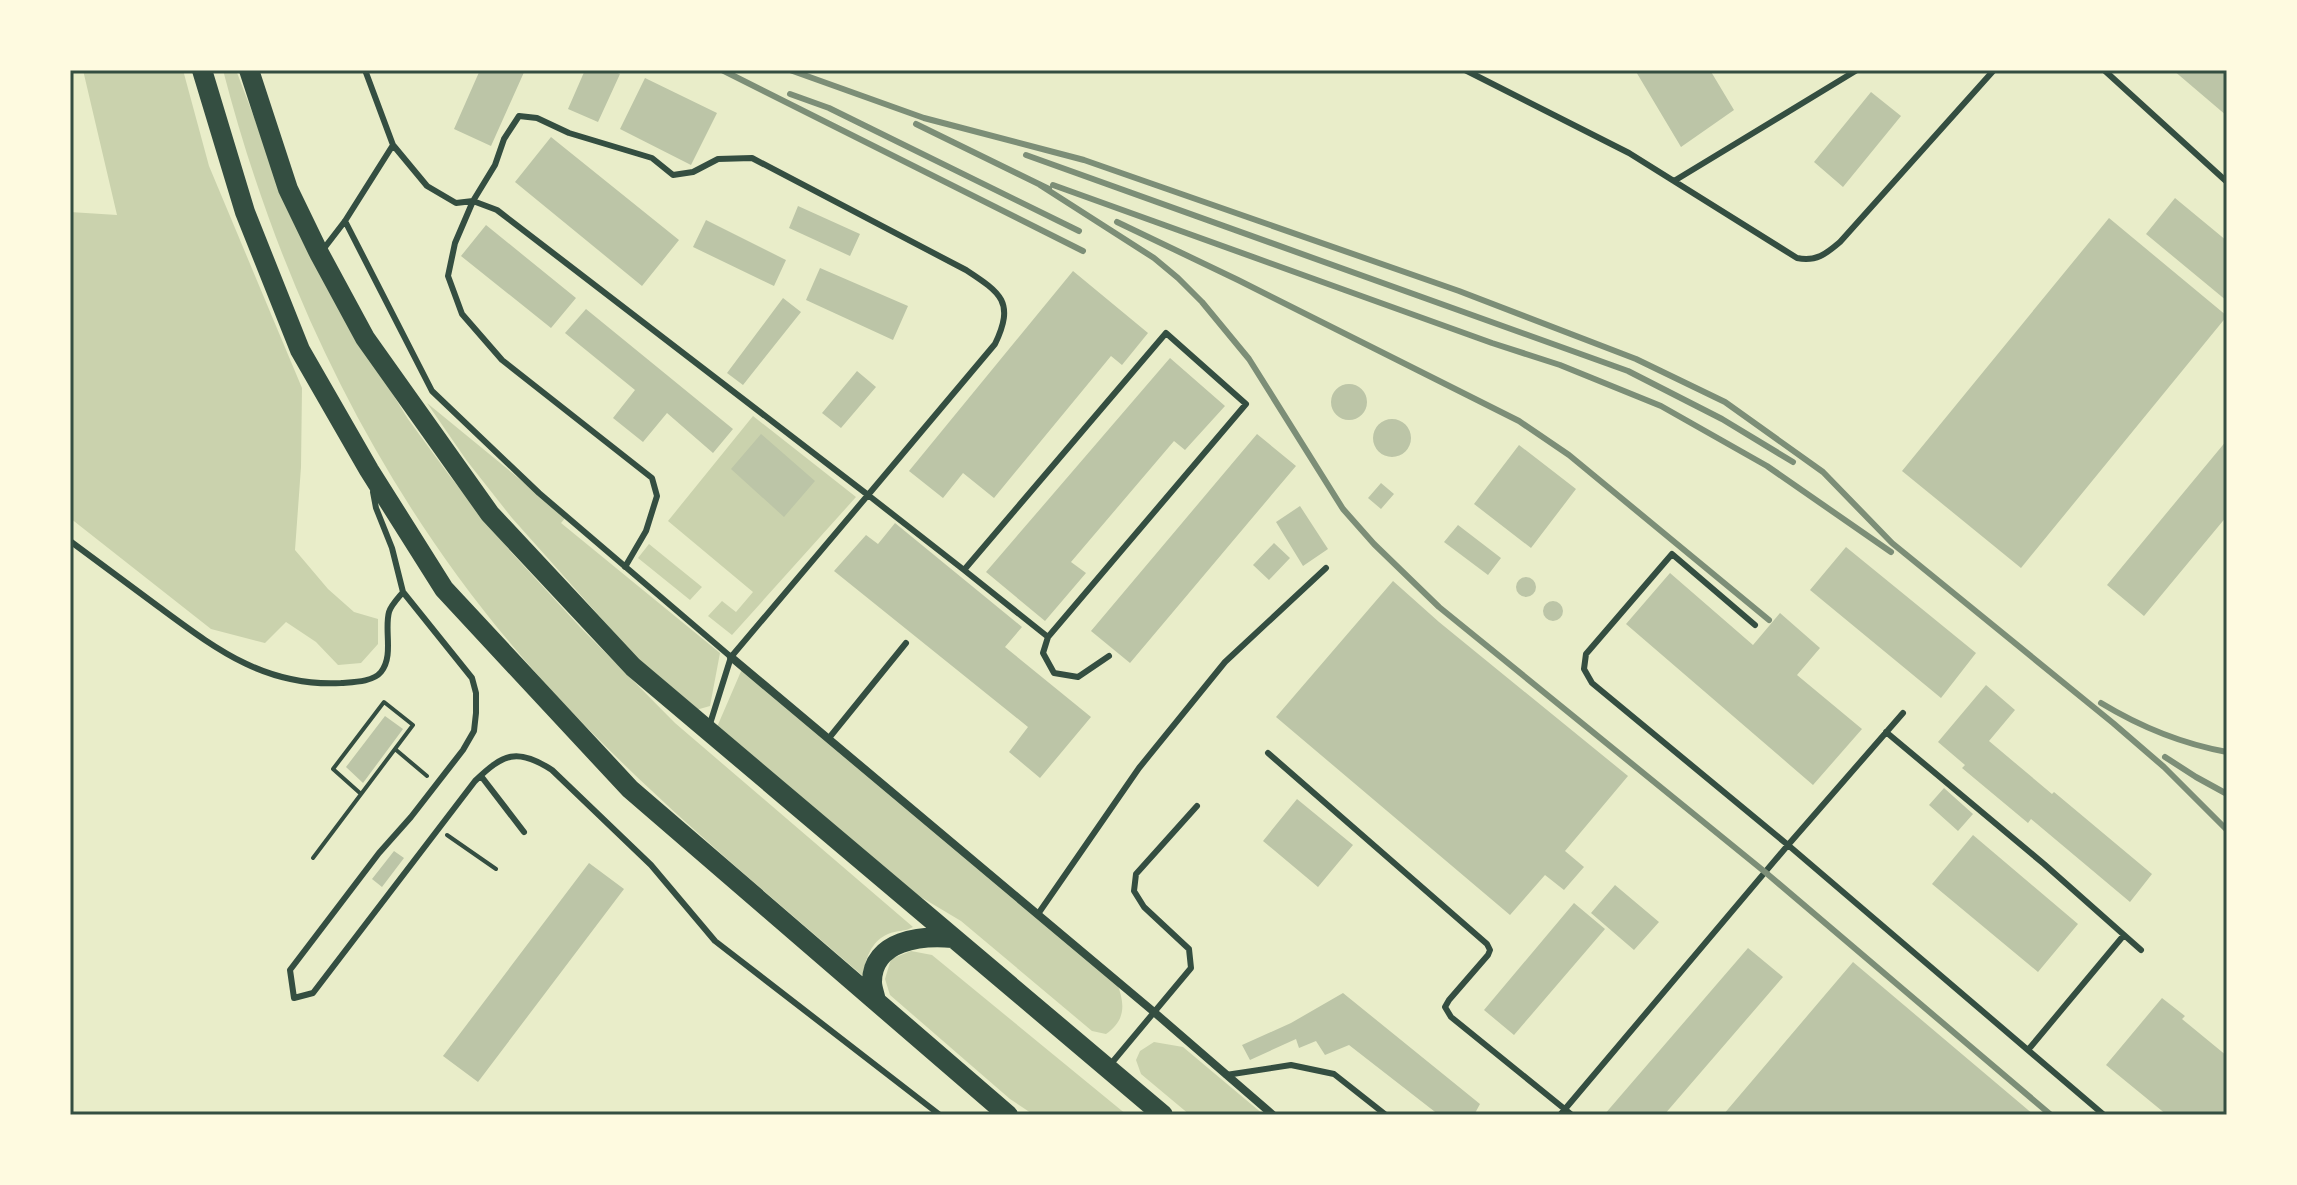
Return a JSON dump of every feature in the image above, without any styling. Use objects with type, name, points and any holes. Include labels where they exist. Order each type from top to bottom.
[{"type":"highway","points":[[202,70],[245,212],[300,350],[369,470],[444,589],[630,789],[1001,1111]]},
{"type":"highway","points":[[249,70],[288,189],[365,338],[490,514],[633,667],[1163,1115]]},
{"type":"highway","points":[[876,1001],[872,982],[883,954],[898,943],[911,939],[931,936],[953,938]]},
{"type":"street","points":[[731,657],[1273,1115]]},
{"type":"lane","points":[[365,70],[393,145],[427,186],[456,203],[473,201],[497,210],[1048,637]]},
{"type":"lane","points":[[1465,70],[1629,153],[1797,258],[1807,260],[1818,258],[1840,242],[1994,70]]},
{"type":"lane","points":[[1674,181],[1857,70]]},
{"type":"lane","points":[[2104,70],[2227,182]]},
{"type":"lane","points":[[625,567],[646,531],[657,496],[652,478],[502,360],[462,314],[448,276],[455,243],[473,201],[519,116],[537,118],[569,133],[652,158],[673,175],[693,172],[718,159],[752,158],[966,270],[993,288],[1005,308],[1003,326],[995,344],[731,657],[707,732]]},
{"type":"lane","points":[[319,253],[345,221],[393,145]]},
{"type":"lane","points":[[345,221],[432,391],[539,493],[731,657]]},
{"type":"lane","points":[[964,570],[1166,333],[1246,404],[1048,637],[1043,653],[1054,673],[1078,677],[1109,656]]},
{"type":"lane","points":[[369,470],[376,508],[392,548],[403,592],[472,678],[476,693],[474,731],[463,750],[290,970],[294,998],[313,993],[481,776],[503,758],[534,758],[552,770],[651,865],[715,941],[940,1115]]},
{"type":"lane","points":[[70,541],[235,660],[283,678],[334,683],[357,682],[376,676],[386,661],[389,610],[403,592]]},
{"type":"lane","points":[[1755,625],[1672,554],[1586,654],[1584,669],[1592,683],[1788,845],[2104,1115]]},
{"type":"lane","points":[[1038,914],[1139,768],[1225,662],[1326,568]]},
{"type":"lane","points":[[829,738],[906,643]]},
{"type":"lane","points":[[1562,1112],[1903,713]]},
{"type":"lane","points":[[1886,732],[2141,950]]},
{"type":"lane","points":[[1268,753],[1487,944],[1490,950],[1488,955],[1445,1007],[1451,1017],[1562,1112],[1572,1115]]},
{"type":"lane","points":[[481,776],[524,832]]},
{"type":"lane","points":[[1107,1068],[1191,968],[1189,949],[1144,907],[1134,891],[1136,874],[1197,806]]},
{"type":"lane","points":[[2028,1050],[2124,935]]},
{"type":"lane","points":[[1226,1075],[1291,1065],[1334,1074],[1386,1115]]},
{"type":"path","points":[[313,858],[413,725],[384,702],[333,769],[361,794]]},
{"type":"path","points":[[438,829],[496,869]]},
{"type":"green space","points":[[83,70],[183,70],[209,166],[302,388],[301,467],[295,550],[328,589],[354,612],[378,619],[378,644],[361,663],[338,665],[316,642],[286,622],[265,643],[211,629],[70,518],[70,212],[117,215]]},
{"type":"green space","points":[[223,70],[236,70],[271,162],[351,326],[408,419],[449,475],[511,552],[675,723],[913,927],[888,934],[877,941],[867,958],[863,976],[636,776],[551,690],[461,581],[373,445],[335,374],[271,225]]},
{"type":"green space","points":[[427,403],[566,517],[561,523],[720,653],[710,706],[696,710],[635,656],[512,518]]},
{"type":"green space","points":[[753,416],[856,497],[732,635],[708,616],[722,601],[736,612],[753,592],[668,521]]},
{"type":"green space","points":[[649,544],[702,587],[690,600],[638,558]]},
{"type":"green space","points":[[742,669],[1117,983],[1122,1011],[1113,1029],[1106,1034],[1092,1031],[961,921],[899,884],[717,727]]},
{"type":"green space","points":[[911,951],[932,955],[1127,1115],[1034,1115],[1010,1099],[890,995],[885,979],[891,959]]},
{"type":"green space","points":[[1154,1042],[1183,1047],[1264,1115],[1190,1115],[1141,1074],[1136,1060],[1140,1051]]},
{"type":"building","points":[[480,70],[525,70],[491,146],[454,129]]},
{"type":"building","points":[[585,70],[611,70],[620,74],[598,122],[568,109]]},
{"type":"building","points":[[1635,70],[1710,70],[1734,110],[1681,147]]},
{"type":"building","points":[[2173,70],[2227,70],[2227,116]]},
{"type":"building","points":[[645,78],[717,113],[691,165],[620,129]]},
{"type":"building","points":[[1871,92],[1901,116],[1843,187],[1814,162]]},
{"type":"building","points":[[551,137],[679,240],[642,286],[515,182]]},
{"type":"building","points":[[2175,198],[2227,241],[2227,301],[2146,234]]},
{"type":"building","points":[[798,206],[860,234],[850,256],[789,228]]},
{"type":"building","points":[[2109,218],[2227,316],[2021,568],[1902,471]]},
{"type":"building","points":[[706,220],[786,260],[774,286],[693,247]]},
{"type":"building","points":[[486,225],[576,298],[551,328],[461,256]]},
{"type":"building","points":[[820,268],[908,306],[893,340],[806,300]]},
{"type":"building","points":[[1073,271],[1148,333],[1122,365],[1111,356],[994,498],[963,473],[943,498],[909,471]]},
{"type":"building","points":[[783,298],[801,312],[743,385],[727,373]]},
{"type":"building","points":[[586,309],[733,429],[713,453],[667,413],[643,442],[613,418],[635,390],[565,333]]},
{"type":"building","points":[[1170,358],[1225,406],[1185,450],[1174,441],[1071,562],[1086,573],[1045,621],[986,572]]},
{"type":"building","points":[[857,371],[876,387],[841,428],[822,413]]},
{"type":"building","points":[[1349,384],[1362,389],[1367,402],[1362,415],[1349,420],[1336,415],[1331,402],[1336,389]]},
{"type":"building","points":[[1392,419],[1406,424],[1411,438],[1406,452],[1392,457],[1378,452],[1373,438],[1378,424]]},
{"type":"building","points":[[761,434],[815,481],[784,517],[731,469]]},
{"type":"building","points":[[1257,434],[1296,466],[1130,663],[1091,631]]},
{"type":"building","points":[[2227,440],[2227,516],[2144,616],[2107,585]]},
{"type":"building","points":[[1519,445],[1576,489],[1531,548],[1474,504]]},
{"type":"building","points":[[1381,483],[1394,494],[1381,509],[1368,498]]},
{"type":"building","points":[[1300,506],[1328,549],[1303,566],[1276,522]]},
{"type":"building","points":[[895,523],[1022,627],[1005,647],[1091,717],[1040,778],[1009,752],[1028,727],[834,571],[866,535],[878,544]]},
{"type":"building","points":[[1458,525],[1501,558],[1488,575],[1444,542]]},
{"type":"building","points":[[1274,543],[1290,558],[1269,580],[1253,565]]},
{"type":"building","points":[[1846,547],[1976,653],[1941,698],[1810,590]]},
{"type":"building","points":[[1670,573],[1753,645],[1780,613],[1820,648],[1797,675],[1862,729],[1813,785],[1626,624]]},
{"type":"building","points":[[1526,577],[1533,580],[1536,587],[1533,594],[1526,597],[1519,594],[1516,587],[1519,580]]},
{"type":"building","points":[[1393,581],[1628,776],[1565,851],[1584,867],[1564,890],[1545,875],[1510,915],[1276,717]]},
{"type":"building","points":[[1553,601],[1560,604],[1563,611],[1560,618],[1553,621],[1546,618],[1543,611],[1546,604]]},
{"type":"building","points":[[1986,685],[2015,710],[1989,741],[2152,874],[2130,902],[2031,819],[2028,823],[1962,768],[1965,765],[1938,742]]},
{"type":"building","points":[[385,716],[403,729],[363,783],[346,767]]},
{"type":"building","points":[[1944,788],[1973,814],[1958,831],[1929,805]]},
{"type":"building","points":[[1297,799],[1353,845],[1318,887],[1263,841]]},
{"type":"building","points":[[1973,835],[2078,924],[2038,972],[1932,884]]},
{"type":"building","points":[[394,851],[404,858],[382,887],[372,879]]},
{"type":"building","points":[[589,863],[624,889],[478,1082],[443,1056]]},
{"type":"building","points":[[1615,885],[1659,922],[1634,950],[1591,913]]},
{"type":"building","points":[[1574,903],[1605,929],[1514,1035],[1484,1010]]},
{"type":"building","points":[[1748,948],[1783,977],[1664,1115],[1604,1115]]},
{"type":"building","points":[[1853,962],[2034,1115],[1723,1115]]},
{"type":"building","points":[[1343,993],[1480,1104],[1474,1115],[1439,1115],[1349,1045],[1325,1055],[1316,1041],[1299,1048],[1296,1039],[1250,1060],[1242,1045],[1291,1023]]},
{"type":"building","points":[[2162,998],[2227,1056],[2227,1115],[2167,1115],[2106,1065]]},
{"type":"railway","points":[[722,70],[1083,251]]},
{"type":"railway","points":[[790,70],[924,118],[1084,160],[1459,291],[1636,359],[1725,402],[1823,472],[1892,543],[2113,723],[2164,767],[2227,830]]},
{"type":"railway","points":[[790,94],[829,108],[1079,231]]},
{"type":"railway","points":[[916,124],[1049,189]]},
{"type":"railway","points":[[1026,155],[1628,371],[1722,419],[1793,462]]},
{"type":"railway","points":[[1040,185],[1154,258],[1202,302],[1249,359],[1343,509],[1439,607],[1765,872],[2051,1115]]},
{"type":"railway","points":[[1053,185],[1560,365],[1661,406],[1767,466],[1891,552]]},
{"type":"railway","points":[[1117,222],[1519,421],[1569,455],[1769,620]]},
{"type":"railway","points":[[2101,703],[2162,733],[2227,752]]},
{"type":"railway","points":[[2165,757],[2227,794]]}]
